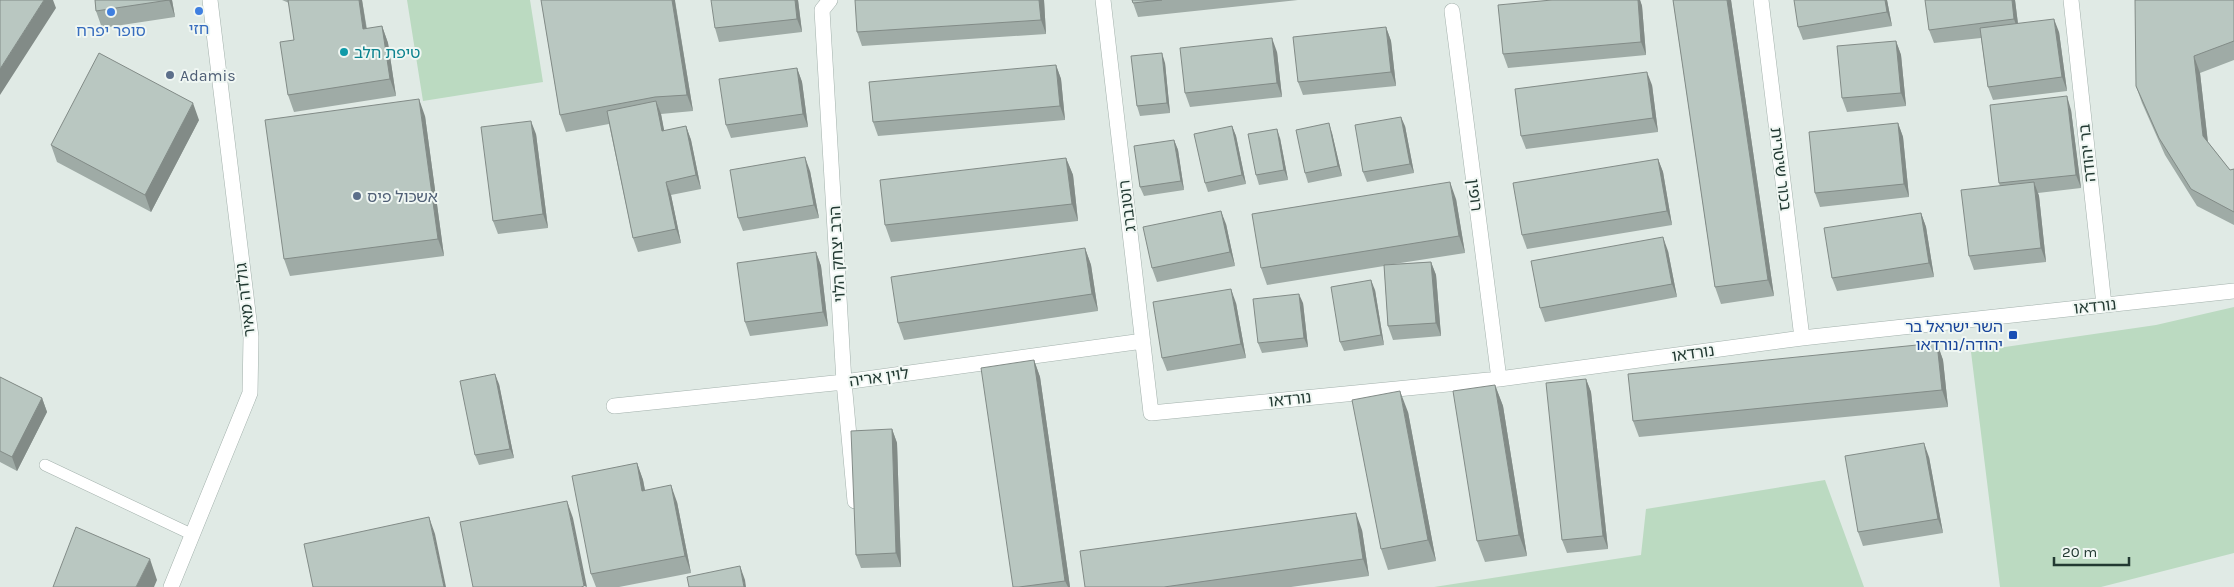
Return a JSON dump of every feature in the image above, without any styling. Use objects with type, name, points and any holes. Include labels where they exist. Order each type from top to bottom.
[{"type":"street","name":"גולדה מאיר","points":[[171,587],[250,393],[251,337],[210,0]]},
{"type":"street","name":"הרב יצחק הלוי","points":[[830,0],[822,10],[844,382],[855,510]]},
{"type":"street","name":"רוטנברג","points":[[1104,0],[1151,413]]},
{"type":"street","name":"בכור שיטרית","points":[[1761,0],[1802,338]]},
{"type":"street","name":"בר יהודה","points":[[2071,0],[2104,305]]},
{"type":"street","name":"רופין","points":[[1452,11],[1499,379]]},
{"type":"street","name":"נורדאו","points":[[1151,413],[1499,379],[1802,338],[2234,291]]},
{"type":"street","name":"לוין אריה","points":[[614,406],[844,382],[1143,341]]},
{"type":"lane","points":[[45,465],[191,534]]},
{"type":"green space","points":[[407,0],[530,0],[543,82],[423,101]]},
{"type":"green space","points":[[2234,307],[2234,553],[2101,587],[2000,587],[1971,352],[2156,325]]},
{"type":"green space","points":[[1825,480],[1864,587],[1434,587],[1641,555],[1646,509]]},
{"type":"building","points":[[0,0],[44,0],[0,69]]},
{"type":"building","points":[[95,0],[169,0],[96,11]]},
{"type":"building","name":"טיפת חלב","points":[[288,0],[359,0],[363,29],[382,26],[390,79],[288,95],[280,42],[294,40]]},
{"type":"building","points":[[541,0],[672,0],[687,95],[655,97],[560,115]]},
{"type":"building","points":[[711,0],[795,0],[797,19],[715,28]]},
{"type":"building","points":[[855,0],[1039,0],[1041,20],[857,32]]},
{"type":"building","points":[[1132,0],[1162,0],[1133,3]]},
{"type":"building","points":[[1552,0],[1638,0],[1641,42],[1503,54],[1498,5]]},
{"type":"building","points":[[1673,0],[1727,0],[1768,280],[1715,287]]},
{"type":"building","points":[[1794,0],[1885,0],[1887,12],[1798,27]]},
{"type":"building","points":[[1925,0],[2012,0],[2014,19],[1929,30]]},
{"type":"building","points":[[2135,0],[2234,0],[2234,41],[2194,56],[2203,136],[2230,170],[2234,169],[2234,212],[2191,189],[2159,138],[2136,86]]},
{"type":"building","points":[[2054,19],[2062,77],[1988,87],[1980,28]]},
{"type":"building","points":[[1386,27],[1391,72],[1298,82],[1293,37]]},
{"type":"building","points":[[1272,38],[1277,83],[1185,93],[1180,48]]},
{"type":"building","points":[[1896,41],[1901,93],[1842,98],[1837,46]]},
{"type":"building","points":[[99,53],[193,103],[145,195],[51,145]]},
{"type":"building","points":[[1162,53],[1167,103],[1137,106],[1131,56]]},
{"type":"building","points":[[1056,65],[1060,106],[873,122],[869,82]]},
{"type":"building","points":[[797,68],[803,114],[726,125],[719,79]]},
{"type":"building","points":[[1647,72],[1653,118],[1521,136],[1515,89]]},
{"type":"building","points":[[2067,96],[2076,175],[1999,183],[1990,105]]},
{"type":"building","name":"אשכול פיס","points":[[419,99],[438,239],[284,259],[265,120]]},
{"type":"building","points":[[656,101],[662,131],[686,126],[696,175],[666,182],[676,229],[633,238],[607,111]]},
{"type":"building","points":[[1401,117],[1410,164],[1363,172],[1355,125]]},
{"type":"building","points":[[531,121],[543,214],[493,221],[481,127]]},
{"type":"building","points":[[1329,123],[1338,166],[1305,173],[1296,130]]},
{"type":"building","points":[[1898,123],[1904,184],[1815,193],[1809,132]]},
{"type":"building","points":[[1232,126],[1242,175],[1205,183],[1194,134]]},
{"type":"building","points":[[1277,129],[1284,170],[1256,175],[1248,134]]},
{"type":"building","points":[[1174,140],[1181,181],[1140,187],[1134,146]]},
{"type":"building","points":[[805,157],[814,205],[738,218],[730,170]]},
{"type":"building","points":[[1066,158],[1072,204],[885,225],[880,180]]},
{"type":"building","points":[[1658,159],[1667,211],[1522,235],[1513,183]]},
{"type":"building","points":[[1450,182],[1459,236],[1261,268],[1252,214]]},
{"type":"building","points":[[2034,182],[2041,248],[1969,256],[1961,190]]},
{"type":"building","points":[[1221,211],[1230,252],[1152,268],[1143,227]]},
{"type":"building","points":[[1921,213],[1929,263],[1832,278],[1824,228]]},
{"type":"building","points":[[1663,237],[1672,284],[1540,308],[1531,261]]},
{"type":"building","points":[[1085,248],[1092,294],[898,323],[891,277]]},
{"type":"building","points":[[816,252],[823,312],[745,322],[737,263]]},
{"type":"building","points":[[1431,262],[1436,323],[1388,326],[1384,265]]},
{"type":"building","points":[[1371,280],[1381,335],[1340,342],[1331,287]]},
{"type":"building","points":[[1231,289],[1241,344],[1162,358],[1153,302]]},
{"type":"building","points":[[1299,294],[1304,338],[1258,343],[1253,299]]},
{"type":"building","points":[[1937,343],[1942,390],[1633,421],[1628,374]]},
{"type":"building","points":[[1034,360],[1065,581],[1013,587],[981,368]]},
{"type":"building","points":[[495,374],[510,449],[475,455],[460,381]]},
{"type":"building","points":[[0,377],[42,398],[12,457],[0,451]]},
{"type":"building","points":[[1586,379],[1603,536],[1562,540],[1546,383]]},
{"type":"building","points":[[1495,385],[1519,535],[1477,541],[1453,391]]},
{"type":"building","points":[[1400,391],[1428,540],[1381,549],[1352,400]]},
{"type":"building","points":[[892,429],[896,553],[856,555],[851,431]]},
{"type":"building","points":[[1924,443],[1938,519],[1858,532],[1845,456]]},
{"type":"building","points":[[637,463],[642,491],[671,485],[685,556],[591,574],[572,476]]},
{"type":"building","points":[[567,501],[584,586],[473,587],[460,522]]},
{"type":"building","points":[[1356,513],[1363,559],[1164,587],[1085,587],[1080,551]]},
{"type":"building","points":[[429,517],[444,587],[313,587],[304,544]]},
{"type":"building","points":[[76,527],[150,559],[136,587],[53,587]]},
{"type":"building","points":[[740,566],[744,587],[689,587],[687,577]]},
{"type":"place","name":"חזי","points":[[199,11]]},
{"type":"place","name":"סופר יפרח","points":[[111,12]]},
{"type":"place","name":"טיפת חלב","points":[[344,52]]},
{"type":"place","name":"Adamis","points":[[170,75]]},
{"type":"place","name":"אשכול פיס","points":[[357,196]]},
{"type":"place","name":"השר ישראל בר יהודה/נורדאו","points":[[2013,335]]}]
